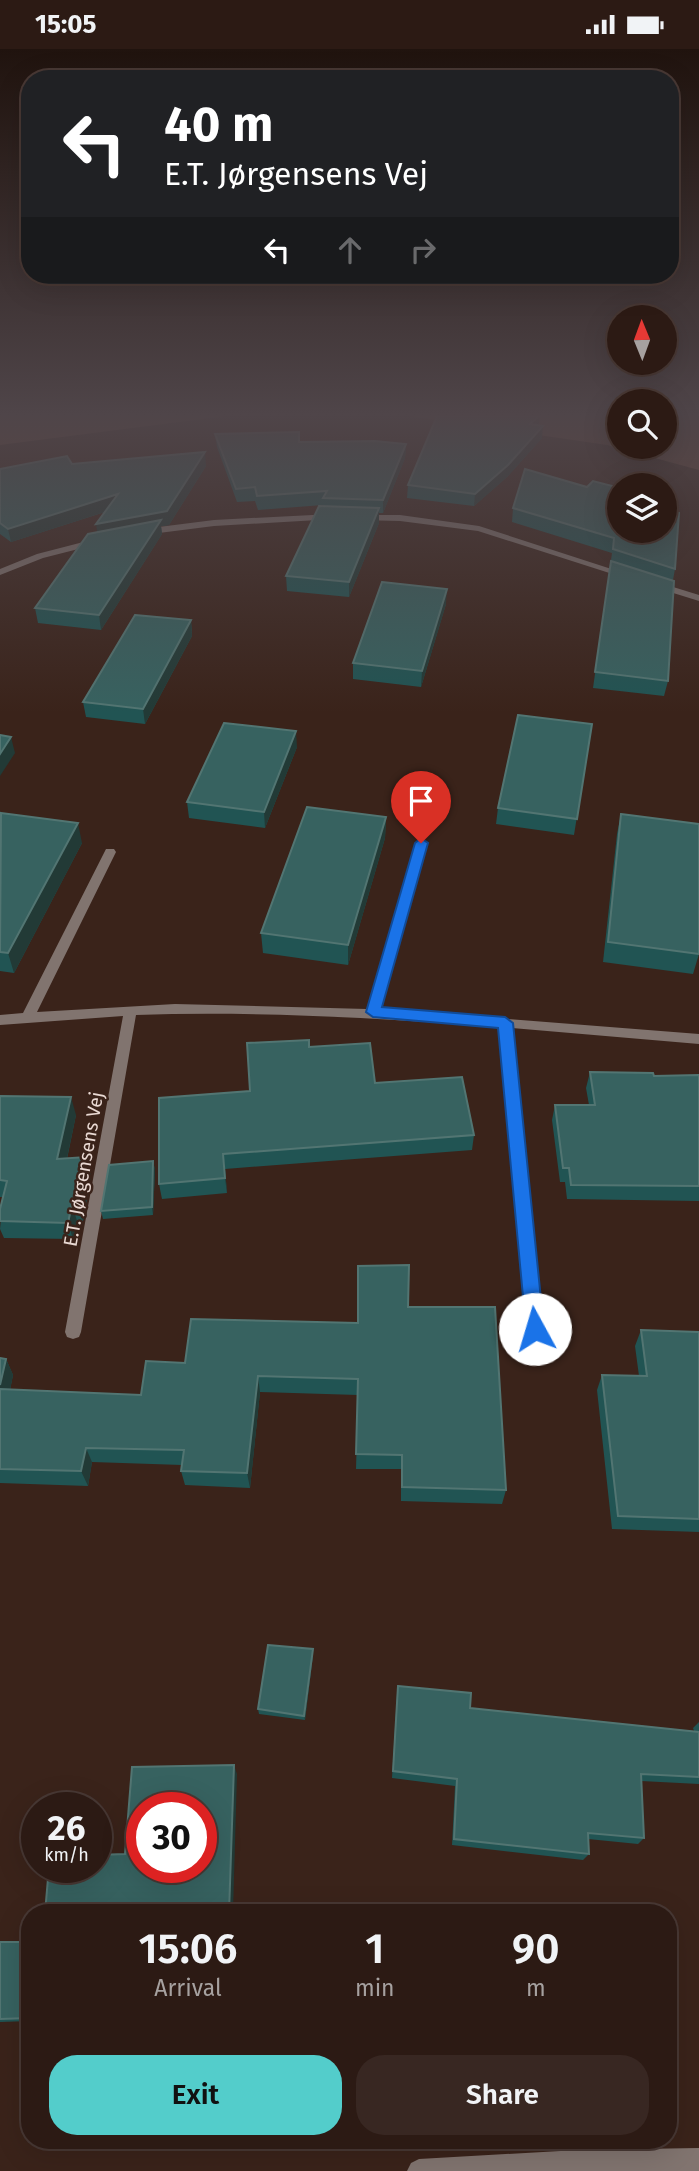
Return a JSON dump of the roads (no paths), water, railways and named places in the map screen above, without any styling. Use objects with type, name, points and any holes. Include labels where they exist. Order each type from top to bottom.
[{"type":"street","points":[[130,534],[214,523],[338,517]]},
{"type":"street","points":[[350,517],[400,518],[479,529],[632,577]]},
{"type":"street","points":[[0,572],[40,556],[104,540]]},
{"type":"street","points":[[646,582],[699,599]]},
{"type":"street","points":[[373,1012],[421,843]]},
{"type":"street","points":[[28,1017],[110,852]]},
{"type":"street","points":[[0,1020],[203,1010],[373,1012],[699,1039]]},
{"type":"street","name":"E.T. Jørgensens Vej","points":[[73,1332],[130,1013]]},
{"type":"street","points":[[505,1023],[535,1329]]},
{"type":"street","points":[[419,2171],[578,2162],[699,2160]]}]
